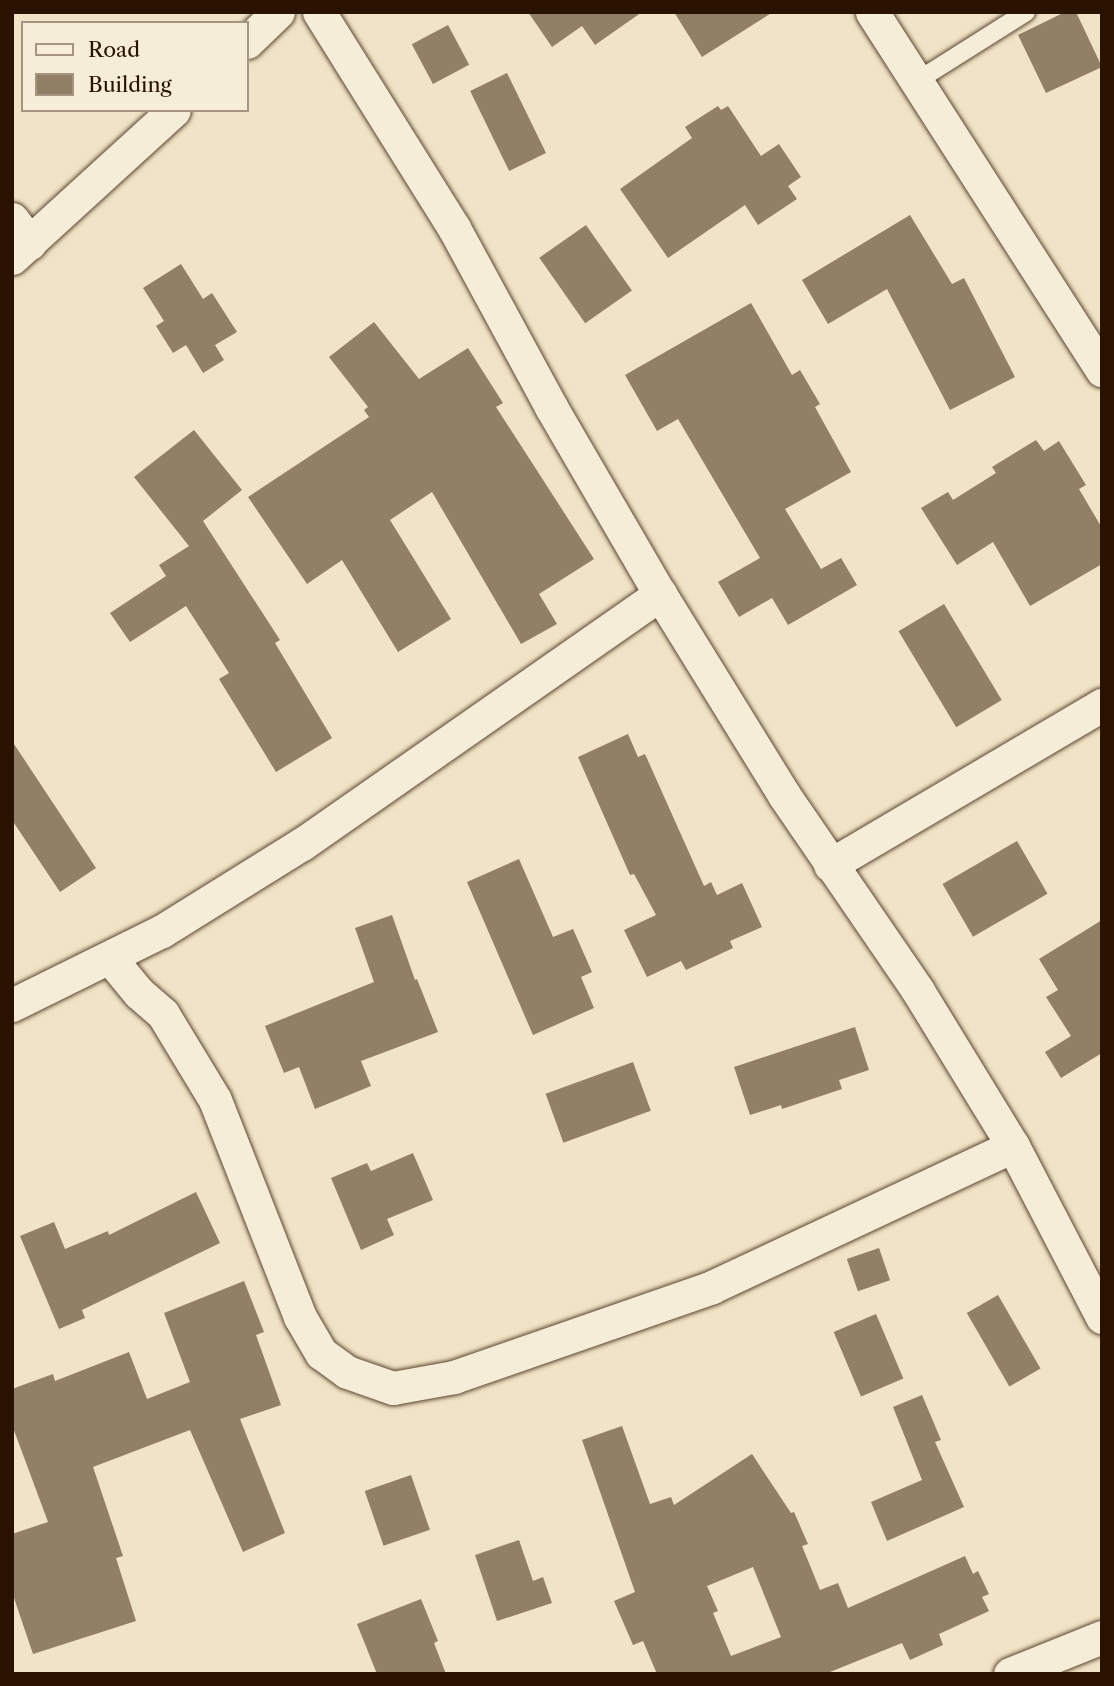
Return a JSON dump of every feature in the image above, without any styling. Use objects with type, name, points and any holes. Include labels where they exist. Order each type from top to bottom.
[{"type":"street","points":[[248,41],[278,12]]},
{"type":"street","points":[[319,12],[454,228],[551,407],[660,594],[830,865],[918,991],[1013,1146],[1102,1317]]},
{"type":"street","points":[[872,12],[1102,370]]},
{"type":"street","points":[[18,240],[172,112]]},
{"type":"street","points":[[12,1006],[162,931],[302,844],[660,594]]},
{"type":"street","points":[[830,865],[1102,705]]},
{"type":"street","points":[[110,958],[139,993],[163,1014],[215,1100],[300,1317],[321,1353],[347,1372],[393,1388],[454,1377],[712,1287],[1013,1146]]},
{"type":"street","points":[[1010,1674],[1102,1637]]},
{"type":"lane","points":[[917,81],[1026,12]]},
{"type":"building","points":[[528,12],[642,12],[595,45],[582,26],[552,47]]},
{"type":"building","points":[[674,12],[773,12],[702,57]]},
{"type":"building","points":[[1065,12],[1076,12],[1102,67],[1046,93],[1018,35]]},
{"type":"building","points":[[448,25],[469,65],[433,84],[412,44]]},
{"type":"building","points":[[507,73],[546,153],[509,171],[470,91]]},
{"type":"building","points":[[718,106],[721,110],[728,106],[761,156],[779,144],[801,177],[788,186],[797,199],[758,225],[745,205],[668,258],[620,189],[692,138],[685,127]]},
{"type":"building","points":[[910,215],[952,284],[964,278],[1015,377],[950,410],[887,289],[828,324],[802,280]]},
{"type":"building","points":[[586,225],[632,291],[585,323],[539,258]]},
{"type":"building","points":[[181,264],[203,299],[212,293],[237,332],[215,345],[224,360],[203,373],[186,345],[173,353],[156,326],[164,321],[143,288]]},
{"type":"building","points":[[751,303],[792,375],[800,370],[820,404],[815,407],[851,472],[785,509],[821,569],[841,558],[857,585],[788,625],[772,598],[739,617],[718,582],[760,558],[678,419],[657,431],[625,375]]},
{"type":"building","points":[[374,322],[419,379],[468,348],[503,403],[496,407],[594,559],[539,594],[557,624],[521,644],[432,492],[390,520],[451,619],[398,652],[342,560],[307,584],[248,497],[369,417],[364,410],[368,407],[329,357]]},
{"type":"building","points":[[194,430],[242,490],[203,521],[280,640],[275,643],[332,738],[276,772],[219,679],[229,673],[186,606],[130,642],[110,613],[166,576],[159,565],[189,546],[134,477]]},
{"type":"building","points":[[1036,440],[1044,451],[1059,441],[1086,485],[1079,489],[1102,528],[1102,564],[1030,606],[993,542],[957,565],[921,508],[948,492],[953,500],[996,473],[992,467]]},
{"type":"building","points":[[944,604],[1002,700],[956,727],[899,631]]},
{"type":"building","points":[[628,734],[638,757],[645,754],[704,886],[711,882],[717,895],[742,883],[762,927],[730,941],[733,948],[686,970],[681,961],[647,977],[624,930],[656,915],[634,874],[630,875],[578,757]]},
{"type":"building","points":[[12,741],[96,868],[60,892],[12,820]]},
{"type":"building","points":[[1017,841],[1048,894],[973,937],[943,884]]},
{"type":"building","points":[[519,859],[553,937],[573,929],[592,972],[581,977],[594,1008],[533,1035],[467,882]]},
{"type":"building","points":[[392,915],[415,980],[417,979],[438,1032],[361,1061],[371,1086],[315,1109],[299,1067],[284,1073],[265,1026],[374,982],[355,928]]},
{"type":"building","points":[[1102,920],[1102,1053],[1061,1078],[1045,1052],[1071,1036],[1046,997],[1058,990],[1039,959]]},
{"type":"building","points":[[855,1027],[869,1070],[839,1080],[842,1089],[782,1109],[781,1105],[750,1115],[734,1067]]},
{"type":"building","points":[[633,1062],[651,1111],[563,1143],[546,1094]]},
{"type":"building","points":[[413,1153],[433,1200],[387,1219],[394,1235],[361,1250],[331,1178],[367,1163],[371,1171]]},
{"type":"building","points":[[196,1192],[220,1243],[82,1310],[85,1318],[59,1329],[20,1236],[54,1222],[65,1249],[108,1231],[109,1235]]},
{"type":"building","points":[[879,1248],[890,1280],[858,1291],[847,1259]]},
{"type":"building","points":[[244,1281],[264,1332],[256,1335],[281,1405],[240,1419],[285,1533],[243,1552],[190,1430],[93,1467],[123,1556],[116,1558],[136,1621],[33,1654],[12,1592],[12,1534],[48,1522],[12,1425],[12,1389],[53,1374],[55,1381],[129,1352],[147,1399],[190,1382],[164,1313]]},
{"type":"building","points":[[998,1295],[1040,1369],[1009,1387],[967,1313]]},
{"type":"building","points":[[876,1314],[903,1378],[861,1396],[834,1332]]},
{"type":"building","points":[[922,1395],[941,1440],[935,1442],[964,1507],[887,1541],[871,1502],[922,1480],[893,1407]]},
{"type":"building","points":[[622,1426],[650,1504],[671,1497],[674,1505],[752,1454],[791,1513],[794,1512],[808,1544],[802,1546],[820,1590],[838,1583],[848,1608],[965,1556],[973,1574],[978,1571],[989,1594],[982,1597],[989,1611],[939,1634],[943,1645],[910,1660],[902,1643],[825,1674],[657,1674],[643,1641],[633,1645],[614,1601],[635,1592],[582,1440]],"holes":[[[753,1567],[781,1637],[731,1656],[713,1613],[718,1611],[707,1586]]]},
{"type":"building","points":[[411,1475],[430,1530],[384,1546],[365,1491]]},
{"type":"building","points":[[519,1540],[533,1581],[543,1577],[552,1603],[497,1621],[475,1555]]},
{"type":"building","points":[[421,1599],[438,1641],[434,1643],[446,1674],[377,1674],[357,1624]]}]
